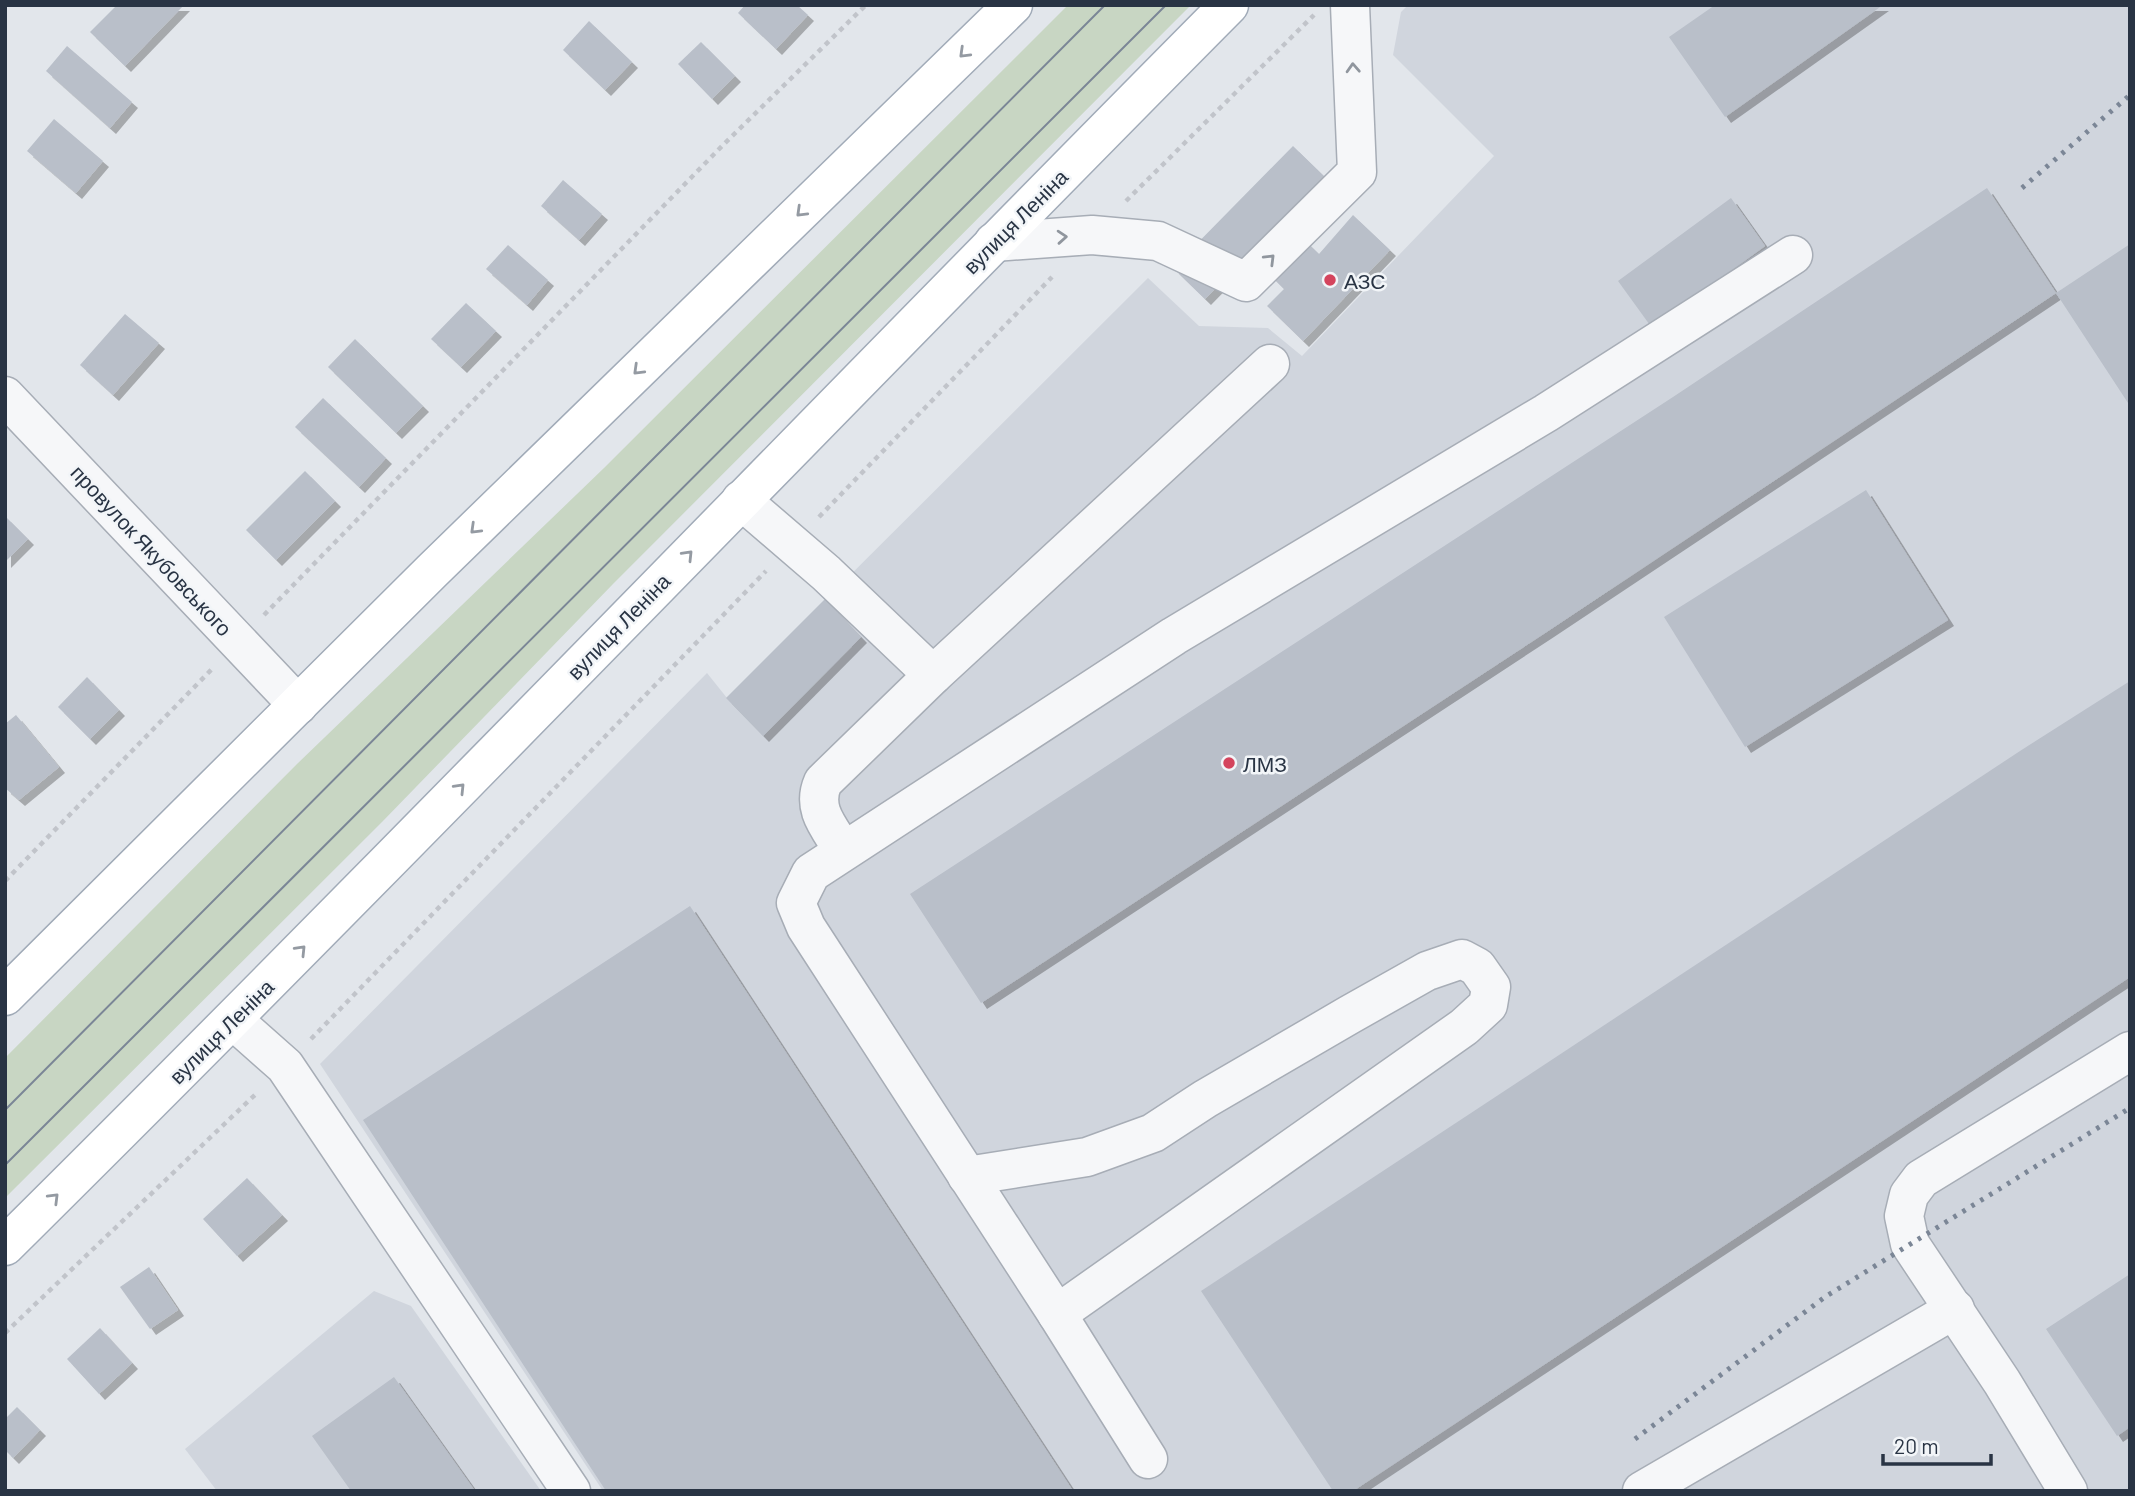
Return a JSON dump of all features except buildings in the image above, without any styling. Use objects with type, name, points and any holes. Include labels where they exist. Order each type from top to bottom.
[{"type":"main road","points":[[5,996],[1013,5]]},
{"type":"main road","name":"вулиця Леніна","points":[[5,1246],[233,1020],[1229,5]]},
{"type":"street","points":[[994,242],[1093,235],[1158,241],[1246,282],[1357,172],[1350,5]]},
{"type":"street","points":[[1148,1459],[806,927],[796,903],[810,873],[1174,636],[1546,413],[1793,255]]},
{"type":"street","points":[[843,850],[821,814],[817,796],[823,782],[933,675],[1270,364]]},
{"type":"street","name":"провулок Якубовського","points":[[5,396],[298,705]]},
{"type":"street","points":[[741,500],[933,675]]},
{"type":"street","points":[[967,1175],[1087,1157],[1153,1133],[1205,1099],[1427,971],[1462,959],[1477,967],[1491,987],[1488,1005],[1464,1027],[1057,1314]]},
{"type":"street","points":[[233,1020],[285,1066],[571,1491]]},
{"type":"street","points":[[2068,1491],[1955,1309],[1910,1244],[1904,1216],[1909,1195],[1921,1179],[2130,1051]]},
{"type":"street","points":[[1642,1491],[1955,1309]]},
{"type":"path","points":[[5,881],[723,145],[866,5]]},
{"type":"path","points":[[1093,235],[1323,5]]},
{"type":"path","points":[[5,1333],[285,1066],[1054,275]]},
{"type":"shaded area","points":[[1408,5],[2130,5],[2130,1491],[603,1491],[320,1064],[707,673],[727,698],[1148,278],[1199,326],[1268,328],[1302,356],[1494,156],[1393,55],[1401,12]]},
{"type":"shaded area","points":[[374,1291],[411,1306],[541,1491],[217,1491],[185,1449]]},
{"type":"green space","points":[[1068,5],[1191,5],[613,584],[383,821],[5,1198],[5,1058],[297,764],[604,468]]},
{"type":"tram line","points":[[5,1110],[1105,5]]},
{"type":"tram line","points":[[5,1165],[1166,5]]},
{"type":"railway","points":[[2022,188],[2130,95]]},
{"type":"railway","points":[[1635,1439],[1825,1297],[2130,1108]]},
{"type":"place","name":"АЗС","points":[[1330,280]]},
{"type":"place","name":"ЛМЗ","points":[[1229,763]]}]
